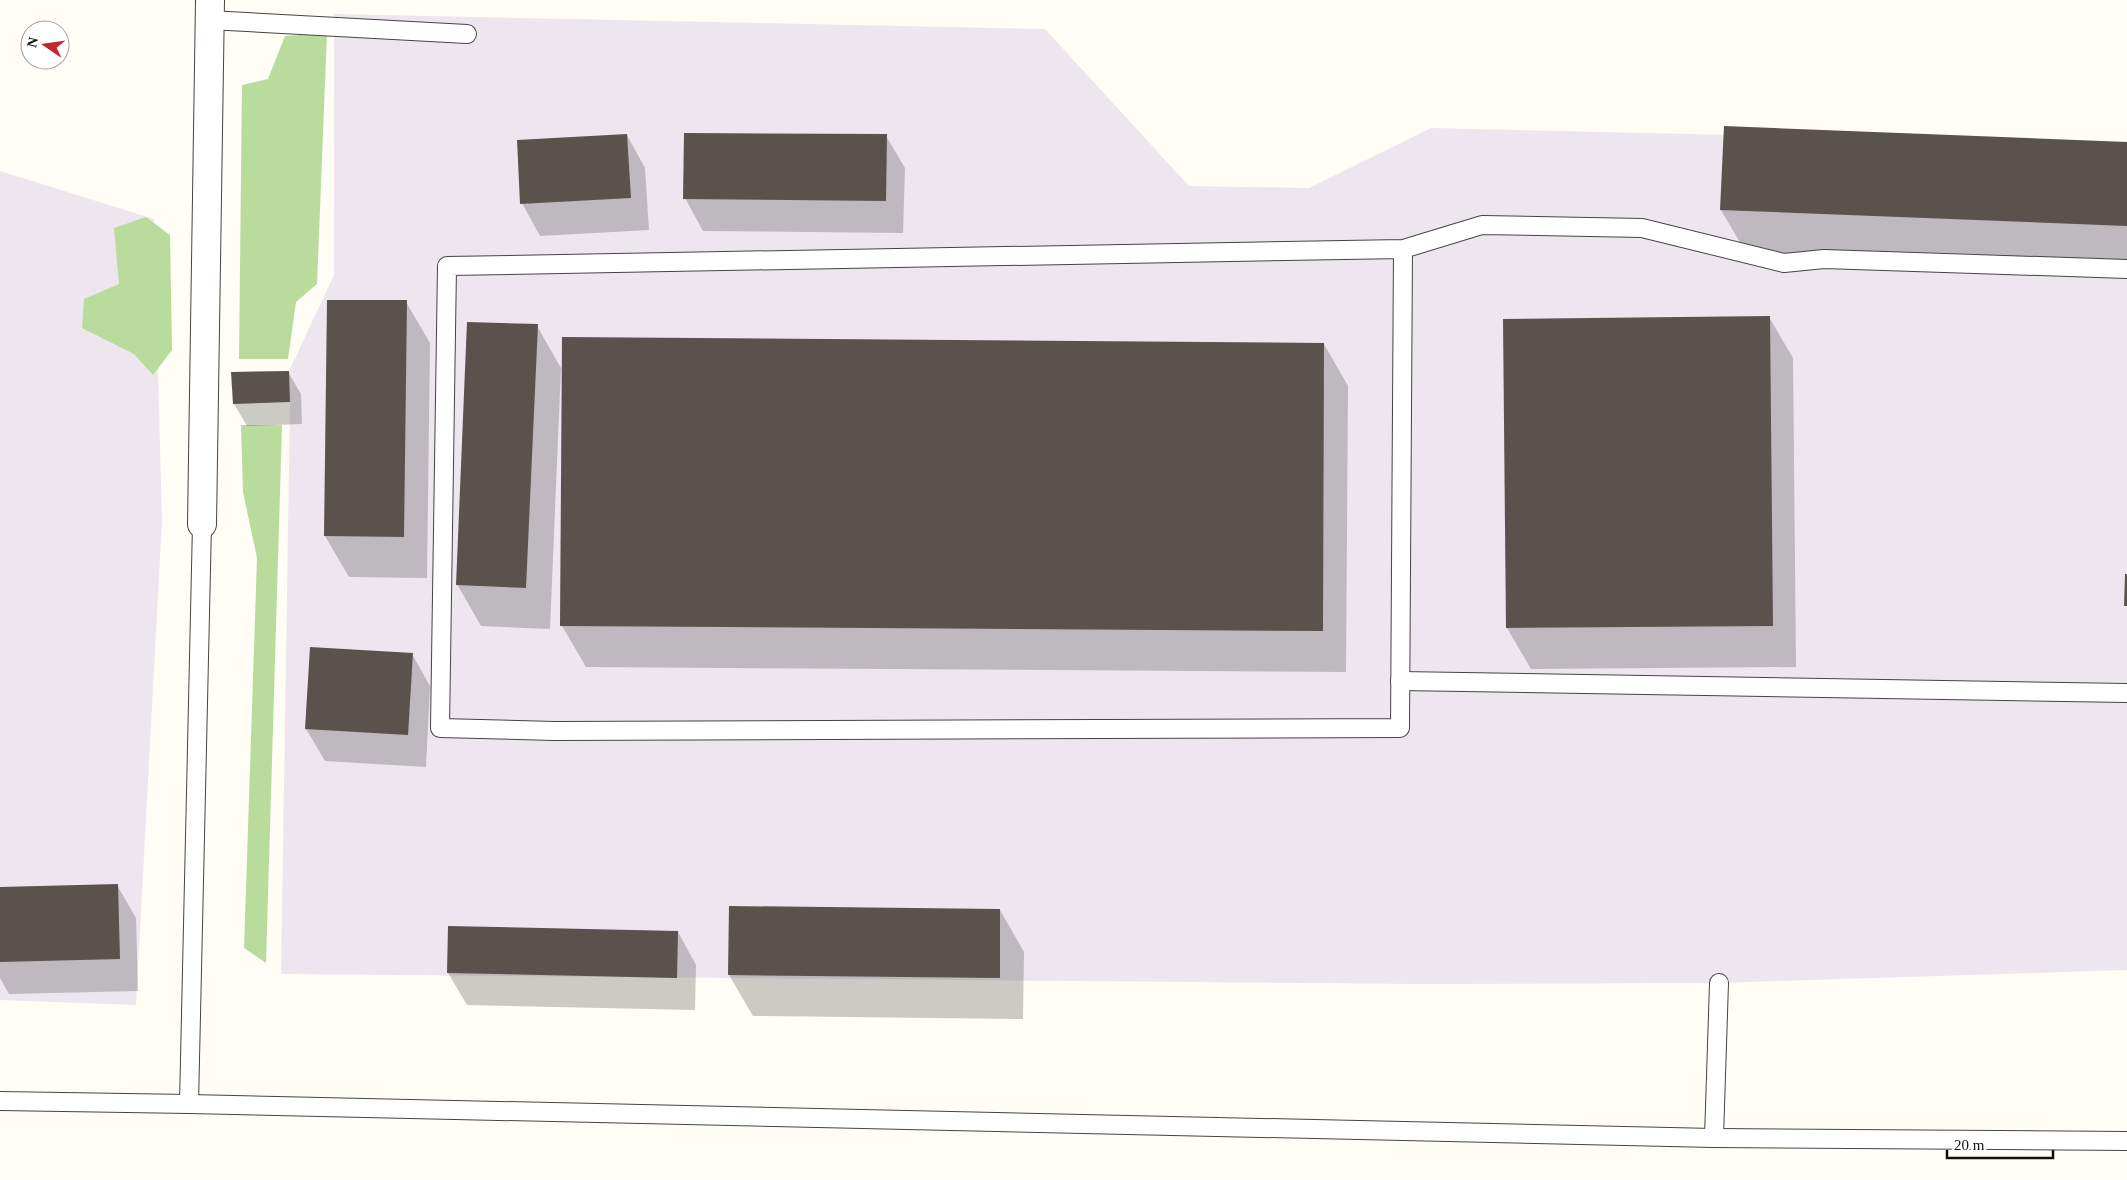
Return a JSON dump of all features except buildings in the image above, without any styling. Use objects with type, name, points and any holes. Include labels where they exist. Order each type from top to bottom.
[{"type":"street","points":[[202,524],[210,10]]},
{"type":"lane","points":[[210,10],[467,34]]},
{"type":"lane","points":[[1403,249],[1400,728],[564,732],[440,728],[447,266],[1403,249],[1482,225],[1642,228],[1784,263],[1824,259],[2127,270]]},
{"type":"lane","points":[[189,1104],[202,524]]},
{"type":"lane","points":[[1400,681],[2127,693]]},
{"type":"lane","points":[[1714,1138],[1719,983]]},
{"type":"lane","points":[[0,1101],[1714,1138],[2127,1140]]},
{"type":"shaded area","points":[[334,14],[1045,29],[1189,186],[1309,188],[1431,128],[2127,144],[2127,970],[1719,983],[1418,984],[281,974],[289,371],[334,275]]},
{"type":"shaded area","points":[[0,171],[154,219],[162,521],[136,1005],[0,1000]]},
{"type":"green space","points":[[327,33],[317,284],[296,302],[288,359],[239,359],[242,85],[268,79],[285,36]]},
{"type":"green space","points":[[146,217],[170,235],[172,350],[153,375],[134,354],[82,328],[84,299],[119,284],[114,228]]},
{"type":"green space","points":[[241,425],[282,425],[266,963],[244,948],[257,558],[243,492]]}]
